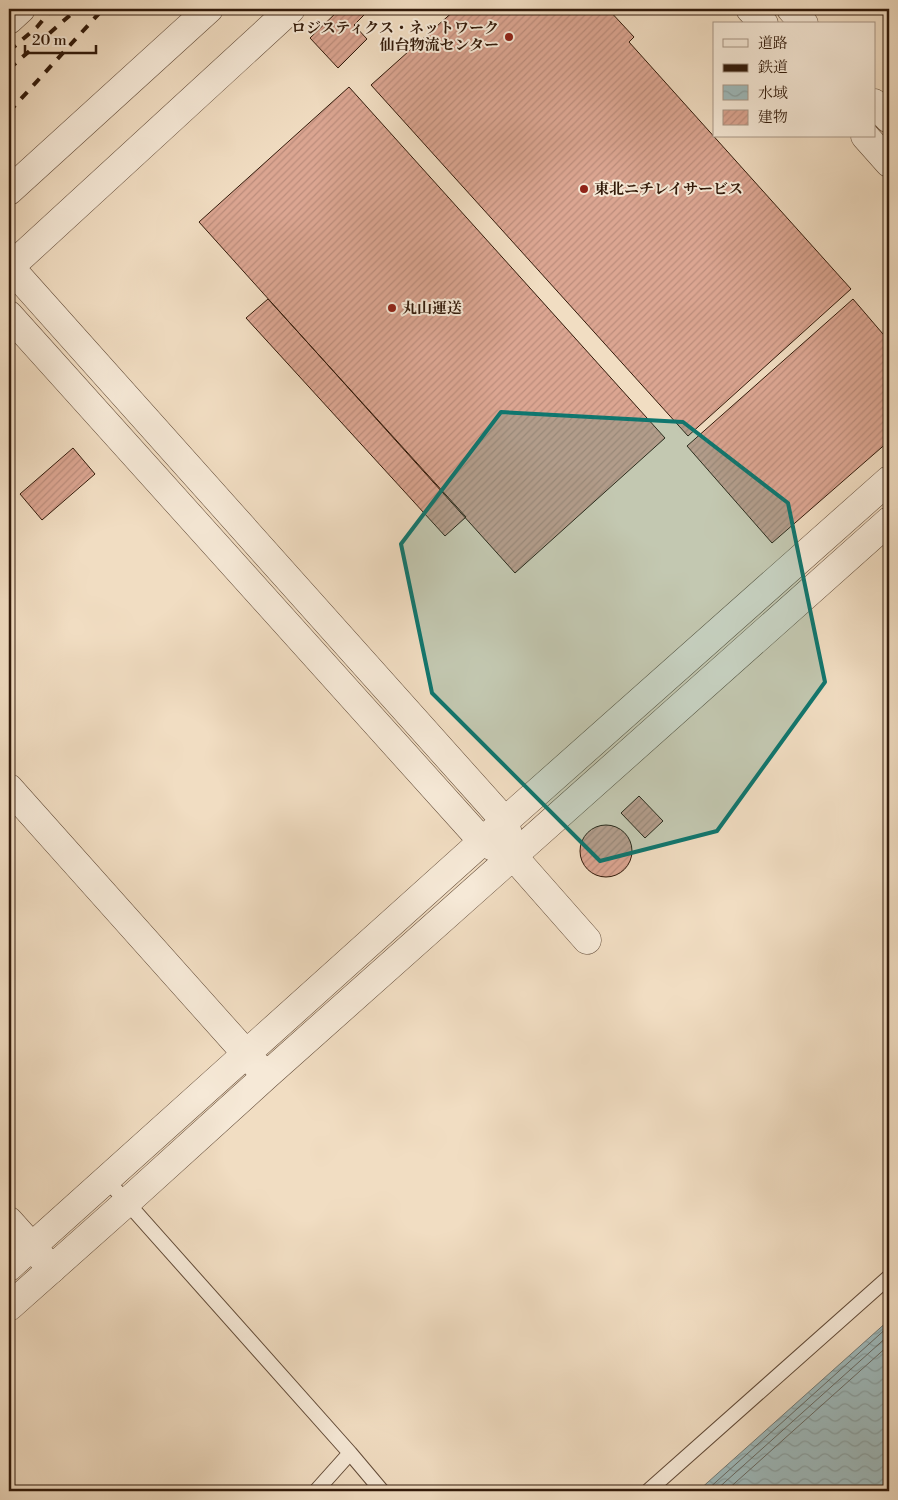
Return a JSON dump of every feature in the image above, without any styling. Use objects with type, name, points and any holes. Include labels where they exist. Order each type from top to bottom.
[{"type":"street","points":[[9,20],[21,9]]},
{"type":"street","points":[[9,191],[209,9]]},
{"type":"street","points":[[291,9],[9,267],[505,821],[513,856]]},
{"type":"street","points":[[750,9],[762,22]]},
{"type":"street","points":[[791,9],[802,22]]},
{"type":"street","points":[[876,105],[889,120]]},
{"type":"street","points":[[867,138],[889,163]]},
{"type":"street","points":[[9,315],[483,842],[513,856],[587,940]]},
{"type":"street","points":[[9,1267],[505,821],[889,480]]},
{"type":"street","points":[[9,1308],[889,520]]},
{"type":"street","points":[[9,788],[266,1076]]},
{"type":"street","points":[[9,1221],[52,1269]]},
{"type":"lane","points":[[107,1180],[382,1491]]},
{"type":"lane","points":[[648,1491],[889,1276]]},
{"type":"lane","points":[[316,1491],[350,1453]]},
{"type":"highlighted area","points":[[501,412],[683,422],[788,503],[825,682],[717,831],[600,861],[432,693],[401,544]]},
{"type":"water","points":[[889,1320],[889,1491],[698,1491]]},
{"type":"building","points":[[340,9],[364,9],[367,12],[354,25],[367,39],[338,68],[310,38]]},
{"type":"building","points":[[456,9],[608,9],[634,37],[629,42],[713,135],[713,138],[715,138],[851,289],[688,436],[371,85]]},
{"type":"building","points":[[349,87],[665,438],[515,573],[199,222]]},
{"type":"building","points":[[268,299],[466,517],[445,536],[246,318]]},
{"type":"building","points":[[853,299],[889,341],[889,441],[772,543],[687,446]]},
{"type":"building","points":[[73,448],[95,474],[42,520],[20,494]]},
{"type":"building","points":[[639,796],[663,821],[645,838],[621,813]]},
{"type":"building","points":[[606,825],[616,827],[624,833],[630,841],[632,851],[630,861],[624,869],[616,875],[606,877],[596,875],[588,869],[582,861],[580,851],[582,841],[588,833],[596,827]]},
{"type":"railway","points":[[9,51],[37,27],[52,9]]},
{"type":"railway","points":[[9,69],[77,9]]},
{"type":"railway","points":[[9,112],[103,9]]},
{"type":"place","name":"ロジスティクス・ネットワーク 仙台物流センター","points":[[509,37]]},
{"type":"place","name":"東北ニチレイサービス","points":[[584,189]]},
{"type":"place","name":"丸山運送","points":[[392,308]]}]
